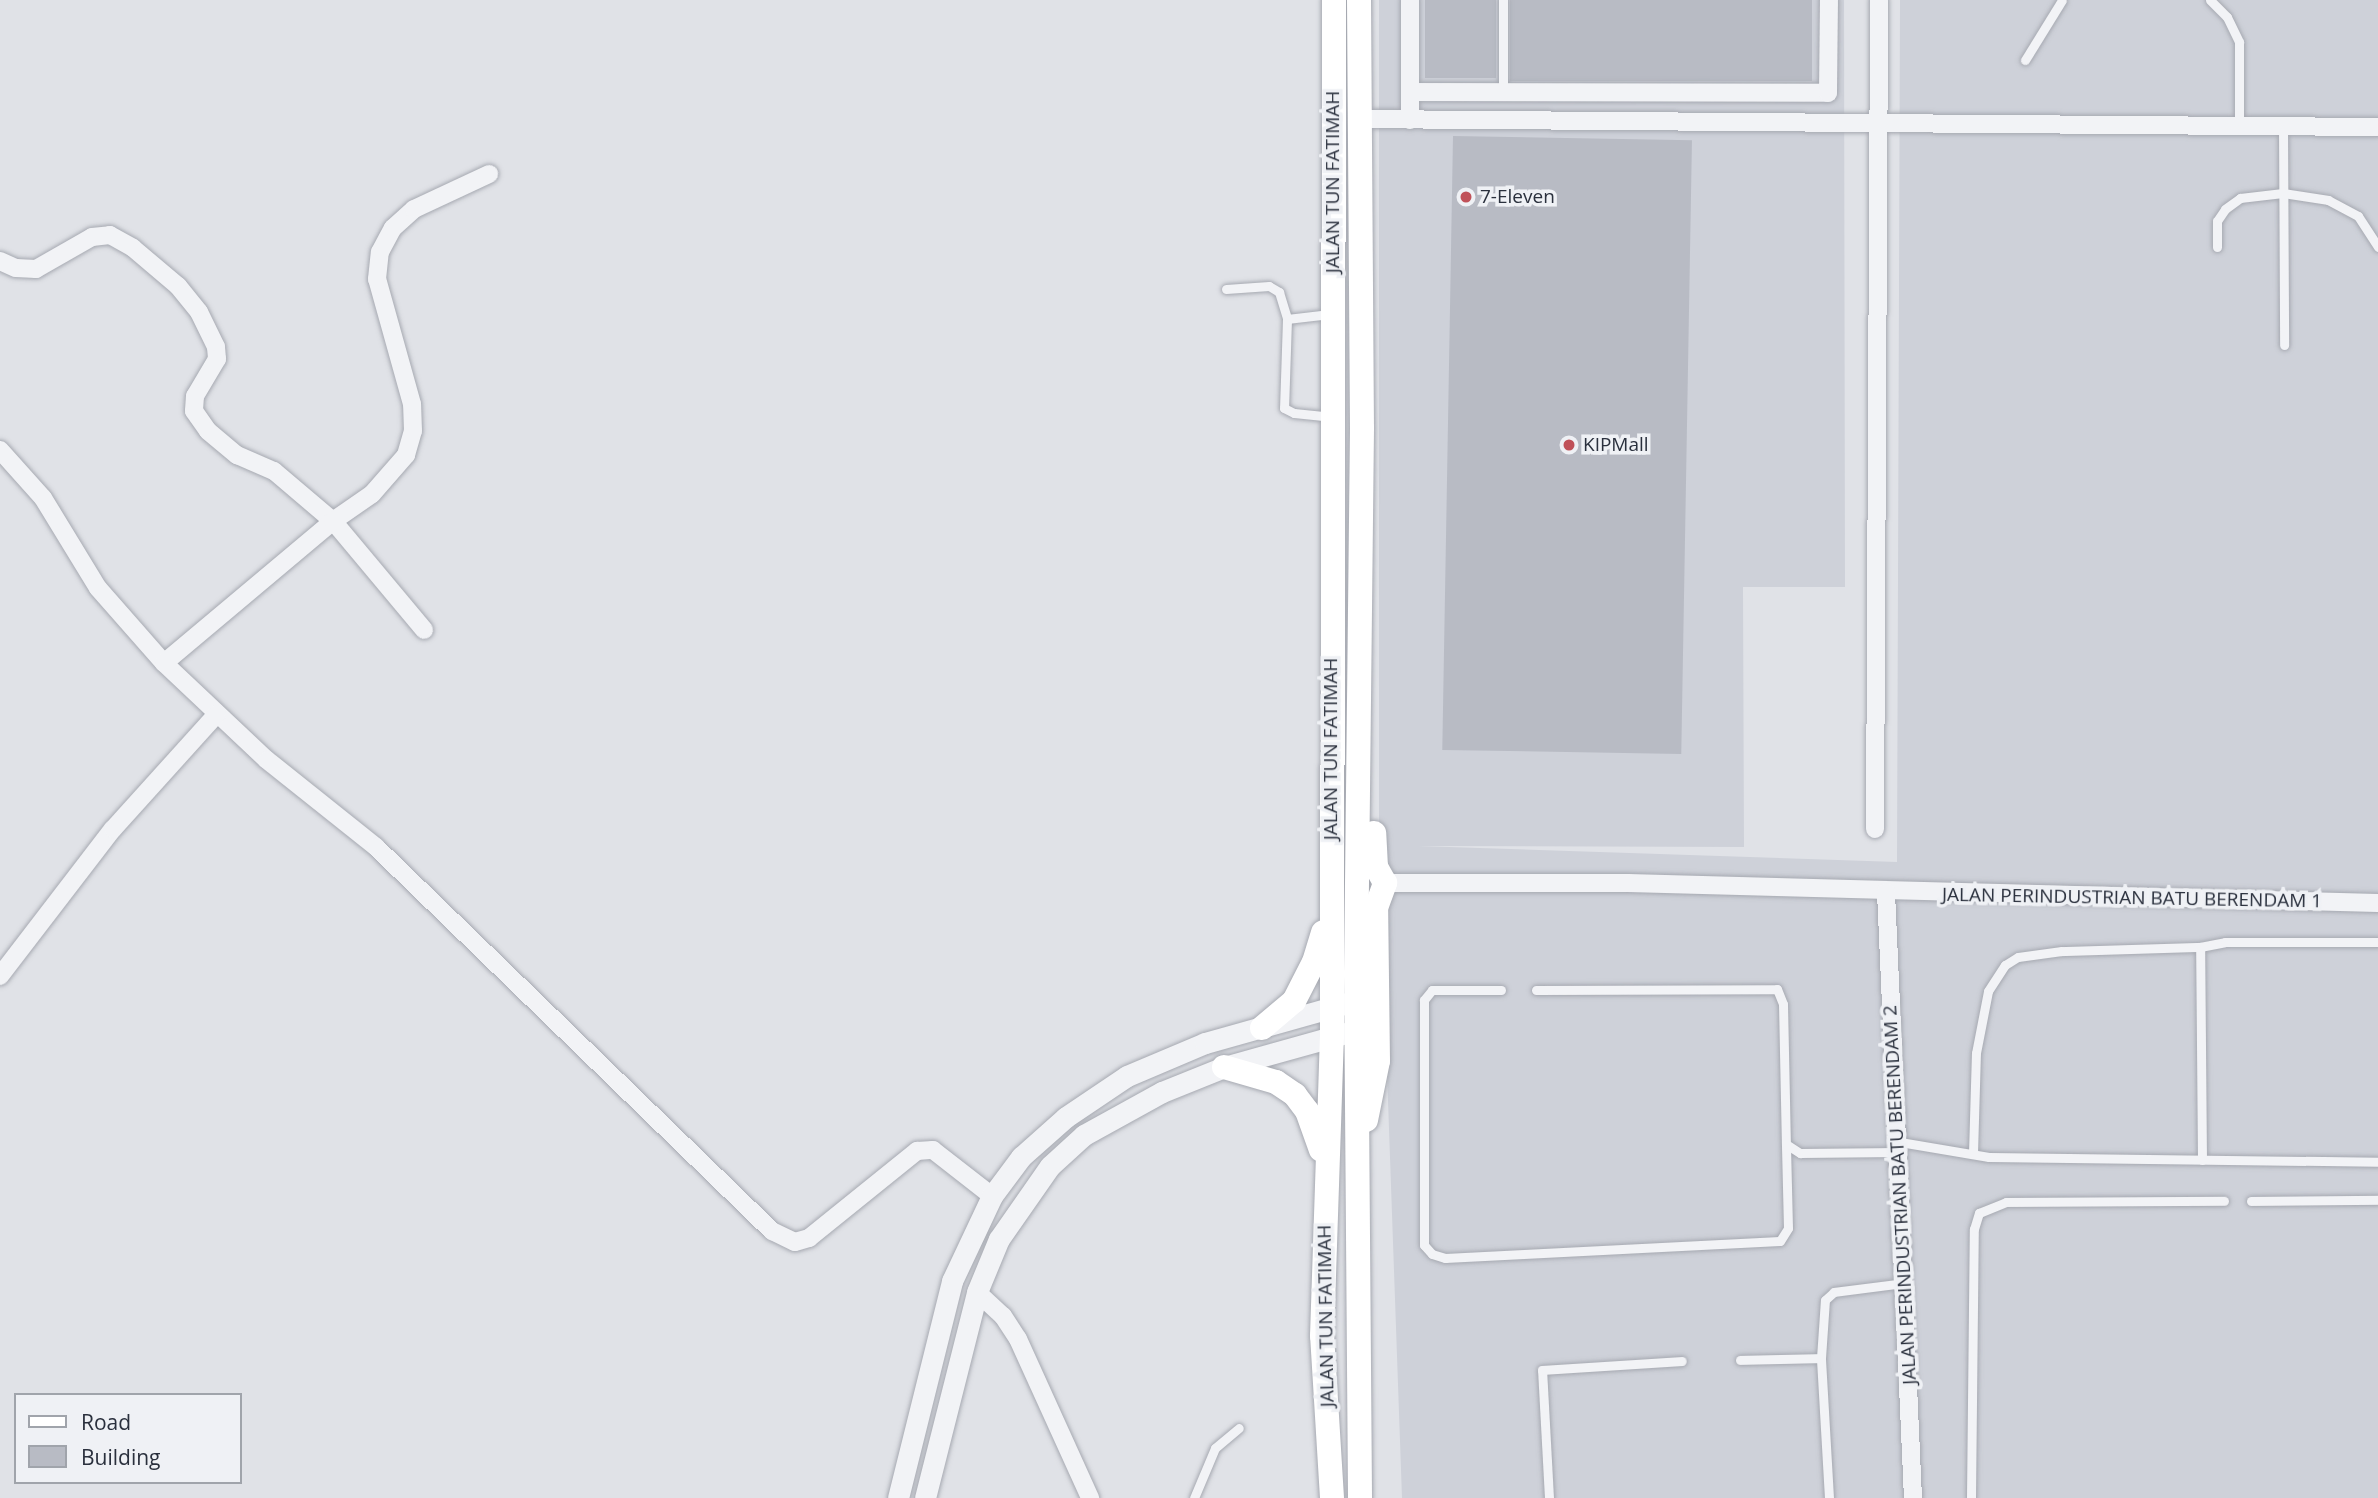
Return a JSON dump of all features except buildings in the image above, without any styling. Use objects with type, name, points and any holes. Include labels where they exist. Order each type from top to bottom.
[{"type":"main road","name":"JALAN TUN FATIMAH","points":[[1332,1498],[1322,1336],[1325,1167],[1332,1036],[1334,0]]},
{"type":"main road","name":"JALAN TUN FATIMAH","points":[[1359,0],[1361,808],[1356,1031],[1360,1498]]},
{"type":"main road","points":[[1358,1136],[1371,1105],[1378,1061],[1376,908],[1385,883],[1376,866],[1371,823],[1361,808]]},
{"type":"main road","points":[[1262,1028],[1288,1007],[1306,983],[1332,894]]},
{"type":"main road","points":[[1224,1067],[1276,1082],[1295,1095],[1317,1134],[1325,1167]]},
{"type":"street","points":[[1409,120],[1410,0]]},
{"type":"street","points":[[1410,92],[1828,93],[1829,0]]},
{"type":"street","points":[[1875,829],[1879,0]]},
{"type":"street","points":[[1359,119],[2378,127]]},
{"type":"street","points":[[164,663],[388,478],[406,455],[413,431],[402,358],[377,279],[380,252],[393,228],[414,209],[489,174]]},
{"type":"street","points":[[0,261],[16,268],[36,269],[92,237],[110,235],[133,248],[177,286],[199,312],[216,347],[216,359],[195,396],[194,411],[208,432],[237,455],[274,471],[333,521],[424,630]]},
{"type":"street","points":[[0,450],[43,498],[98,588],[164,663],[217,714],[376,847],[782,1238],[794,1242],[809,1238],[880,1177],[917,1151],[933,1150],[992,1196]]},
{"type":"street","points":[[0,975],[113,829],[217,714]]},
{"type":"street","name":"JALAN PERINDUSTRIAN BATU BERENDAM 1","points":[[1385,883],[1628,883],[1886,892],[2378,903]]},
{"type":"street","name":"JALAN PERINDUSTRIAN BATU BERENDAM 2","points":[[1886,892],[1900,1147],[1913,1498]]},
{"type":"street","points":[[898,1498],[952,1281],[992,1196],[1021,1157],[1096,1095],[1205,1043],[1356,1001]]},
{"type":"street","points":[[925,1498],[976,1292],[999,1239],[1050,1166],[1084,1135],[1122,1113],[1224,1067],[1356,1031]]},
{"type":"street","points":[[976,1292],[1003,1316],[1018,1339],[1090,1498]]},
{"type":"lane","points":[[1503,0],[1503,92]]},
{"type":"lane","points":[[2025,60],[2062,0]]},
{"type":"lane","points":[[2210,0],[2227,17],[2239,42],[2239,126]]},
{"type":"lane","points":[[2283,126],[2284,345]]},
{"type":"lane","points":[[2217,247],[2217,221],[2225,209],[2240,198],[2283,193],[2328,201],[2358,216],[2378,247]]},
{"type":"lane","points":[[1226,289],[1269,286],[1279,292],[1287,318],[1284,408],[1294,414],[1335,418]]},
{"type":"lane","points":[[1287,318],[1333,314]]},
{"type":"lane","points":[[1973,1153],[1976,1053],[1988,991],[2006,965],[2018,957],[2062,951],[2200,947],[2225,942],[2378,942]]},
{"type":"lane","points":[[2200,947],[2202,1160]]},
{"type":"lane","points":[[1501,990],[1432,990],[1424,1000],[1424,1245],[1432,1254],[1445,1258],[1780,1241],[1788,1228],[1783,1004],[1777,989],[1536,989]]},
{"type":"lane","points":[[1786,1144],[1800,1153],[1900,1147],[1973,1153],[2378,1162]]},
{"type":"lane","points":[[2251,1201],[2378,1200]]},
{"type":"lane","points":[[1971,1498],[1974,1229],[1979,1213],[2006,1202],[2224,1201]]},
{"type":"lane","points":[[1829,1498],[1821,1358],[1825,1300],[1834,1292],[1904,1283]]},
{"type":"lane","points":[[1740,1360],[1821,1358]]},
{"type":"lane","points":[[1549,1498],[1542,1370],[1682,1361]]},
{"type":"lane","points":[[1195,1498],[1215,1448],[1239,1428]]},
{"type":"shaded area","points":[[1379,0],[1844,0],[1845,587],[1743,587],[1744,847],[1418,846],[1897,862],[1900,0],[2378,0],[2378,1498],[1402,1498],[1379,845]]},
{"type":"place","name":"7-Eleven","points":[[1466,197]]},
{"type":"place","name":"KIPMall","points":[[1569,445]]}]
